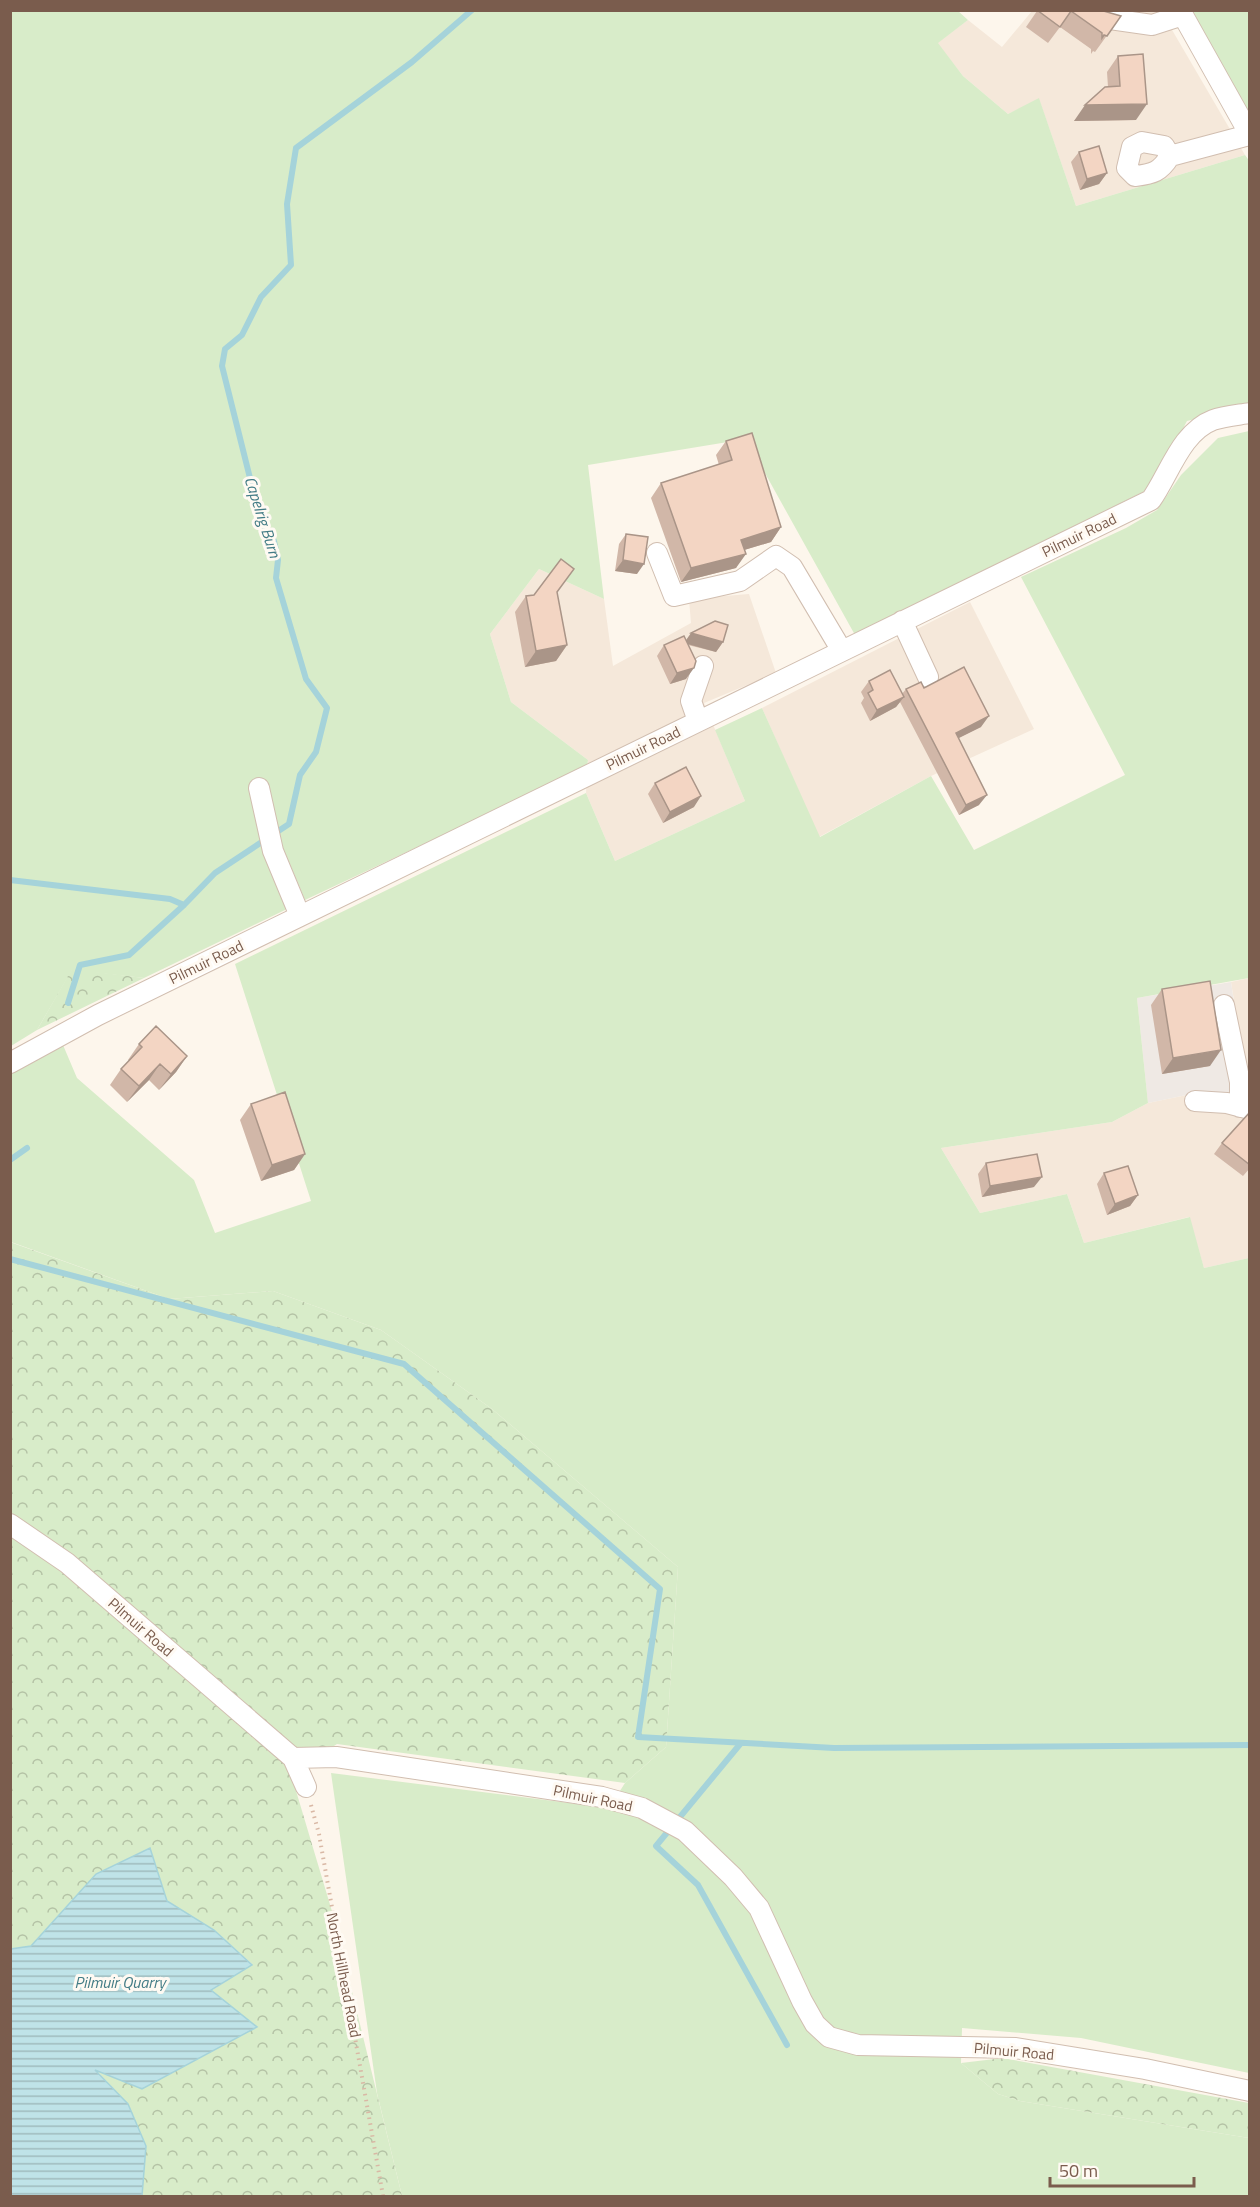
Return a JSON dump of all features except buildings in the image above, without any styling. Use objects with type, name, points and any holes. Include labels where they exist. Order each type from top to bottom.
[{"type":"street","points":[[1096,17],[1152,25],[1182,13],[1249,135],[1170,156]]},
{"type":"street","name":"Pilmuir Road","points":[[10,1063],[98,1015],[1151,500],[1179,452],[1199,427],[1213,420],[1250,413]]},
{"type":"street","points":[[657,553],[674,596],[740,581],[776,556],[792,567],[842,651]]},
{"type":"street","points":[[902,621],[928,677]]},
{"type":"street","points":[[698,721],[691,701],[703,666]]},
{"type":"street","points":[[259,788],[273,851],[300,916]]},
{"type":"street","points":[[1196,1101],[1245,1108],[1224,1005]]},
{"type":"street","name":"Pilmuir Road","points":[[10,1524],[67,1563],[293,1758],[336,1757],[602,1797],[642,1808],[685,1831],[733,1877],[759,1908],[802,2001],[815,2024],[829,2037],[858,2044],[1016,2048],[1145,2069],[1250,2091]]},
{"type":"street","points":[[293,1758],[306,1787]]},
{"type":"path","name":"North Hillhead Road","points":[[306,1787],[319,1834],[383,2196]]},
{"type":"shaded area","points":[[1032,11],[1161,11],[1245,155],[1076,206],[1039,99],[1008,114],[963,76],[937,43],[968,20],[1002,47]]},
{"type":"shaded area","points":[[539,569],[604,599],[613,666],[691,623],[689,599],[749,594],[776,673],[704,703],[745,801],[615,861],[586,793],[588,760],[511,702],[490,634]]},
{"type":"shaded area","points":[[970,602],[1034,729],[931,776],[819,837],[762,708]]},
{"type":"shaded area","points":[[1249,978],[1249,1091],[1231,982]]},
{"type":"shaded area","points":[[1231,982],[1249,1100],[1201,1092],[1148,1103],[1137,998]]},
{"type":"shaded area","points":[[1201,1092],[1249,1100],[1249,1258],[1204,1268],[1189,1217],[1084,1243],[1067,1194],[980,1213],[941,1148],[1112,1122],[1148,1103]]},
{"type":"green space","points":[[10,11],[958,11],[968,20],[938,43],[963,76],[1008,114],[1039,98],[1076,206],[1245,155],[1250,162],[1249,406],[1187,421],[1151,488],[855,635],[746,439],[588,465],[604,599],[539,569],[490,634],[511,702],[588,760],[587,767],[305,900],[273,824],[288,905],[285,910],[144,978],[72,970],[37,1030],[11,1046]]},
{"type":"green space","points":[[1191,11],[1249,11],[1249,113]]},
{"type":"green space","points":[[1249,431],[1249,978],[1137,998],[1148,1103],[1112,1122],[941,1148],[980,1213],[1067,1194],[1084,1243],[1190,1217],[1204,1268],[1249,1258],[1249,2073],[1081,2038],[962,2028],[961,2063],[998,2094],[1020,2101],[1249,2138],[1249,2196],[402,2196],[377,2093],[331,1773],[609,1808],[625,1783],[666,1747],[678,1567],[492,1409],[381,1330],[273,1291],[169,1299],[11,1242],[10,1074],[63,1045],[77,1078],[194,1180],[215,1233],[311,1201],[235,964],[586,793],[615,861],[745,801],[715,730],[762,708],[820,837],[931,776],[974,850],[1125,775],[1021,577],[1126,528],[1157,510],[1181,475],[1218,438]]},
{"type":"green space","points":[[72,969],[144,978],[37,1030]]},
{"type":"green space","points":[[10,1242],[169,1299],[273,1291],[381,1330],[492,1409],[678,1567],[666,1747],[625,1783],[337,1744],[291,1774],[334,1918],[402,2196],[142,2196],[128,2104],[94,2068],[252,1964],[214,1930],[167,1901],[150,1849],[96,1874],[31,1946],[11,1949]]},
{"type":"green space","points":[[1003,2058],[1249,2103],[1249,2138],[1020,2101],[998,2094],[961,2063]]},
{"type":"water","name":"Pilmuir Quarry","points":[[150,1848],[167,1901],[214,1930],[252,1965],[211,1990],[257,2027],[142,2089],[95,2070],[128,2104],[146,2146],[142,2196],[11,2196],[11,1949],[31,1946],[96,1874]]},
{"type":"waterway","name":"Capelrig Burn","points":[[68,1003],[80,965],[129,955],[215,873],[289,824],[300,775],[316,752],[327,708],[306,679],[276,578],[278,560],[274,541],[261,522],[222,366],[225,349],[242,335],[261,297],[291,265],[287,204],[296,148],[412,62],[472,10]]},
{"type":"waterway","points":[[10,880],[170,899],[184,905]]},
{"type":"waterway","points":[[10,1160],[27,1148]]},
{"type":"waterway","points":[[10,1259],[404,1364],[660,1589],[638,1737],[834,1748],[1250,1745]]},
{"type":"waterway","points":[[741,1743],[656,1846],[698,1885],[787,2045]]}]
